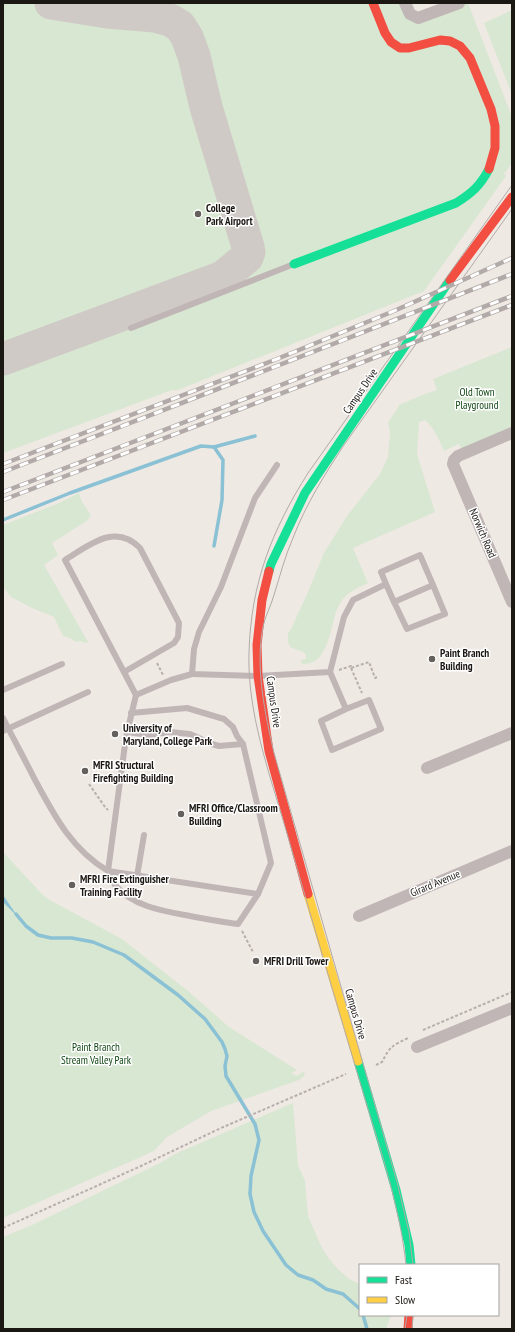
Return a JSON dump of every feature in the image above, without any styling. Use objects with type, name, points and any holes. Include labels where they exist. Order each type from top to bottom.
[{"type":"main road","points":[[294,264],[456,202],[470,194],[482,181],[491,166],[495,150],[496,132],[492,116],[470,58],[465,50],[452,40],[444,39],[410,48],[397,46],[391,42],[385,33],[372,3]]},
{"type":"main road","name":"Campus Drive","points":[[411,1264],[409,1245],[396,1190],[297,855],[269,751],[258,676],[257,645],[262,600],[272,564],[305,493],[458,269],[512,198]]},
{"type":"main road","points":[[408,1329],[409,1316]]},
{"type":"street","points":[[405,3],[410,14],[418,18],[459,3]]},
{"type":"street","name":"Norwich Road","points":[[512,433],[458,456],[454,460],[453,464],[512,602]]},
{"type":"street","points":[[427,768],[512,733]]},
{"type":"street","name":"Girard Avenue","points":[[359,916],[512,851]]},
{"type":"street","points":[[417,1047],[512,1008]]},
{"type":"lane","points":[[131,328],[294,264]]},
{"type":"lane","points":[[192,674],[194,649],[199,632],[221,587],[255,498],[278,465]]},
{"type":"lane","points":[[124,672],[174,643],[178,637],[179,623],[140,548],[134,541],[119,536],[109,536],[98,540],[65,560],[136,695],[131,713],[127,732],[108,871],[114,884],[132,900],[145,906],[161,911],[238,924],[258,894],[271,863],[243,744],[233,727],[224,719],[187,708],[131,713]]},
{"type":"lane","points":[[420,555],[445,614],[407,629],[386,584],[381,572],[420,555]]},
{"type":"lane","points":[[346,709],[330,672],[344,617],[353,600],[386,584]]},
{"type":"lane","points":[[394,602],[433,585]]},
{"type":"lane","points":[[3,690],[62,664]]},
{"type":"lane","points":[[136,695],[172,680],[192,674],[258,676],[330,672]]},
{"type":"lane","points":[[6,729],[88,692]]},
{"type":"lane","points":[[369,700],[381,729],[332,750],[321,721],[346,709],[369,700]]},
{"type":"lane","points":[[3,718],[6,729],[62,828],[94,863],[108,871],[258,894]]},
{"type":"lane","points":[[127,732],[150,735],[170,732],[190,734],[219,746],[243,744]]},
{"type":"lane","points":[[137,876],[144,835]]},
{"type":"path","points":[[330,672],[351,666],[351,668],[369,662],[375,678],[377,677]]},
{"type":"path","points":[[351,668],[365,702]]},
{"type":"path","points":[[88,784],[105,807],[115,815]]},
{"type":"path","points":[[238,924],[253,952]]},
{"type":"path","points":[[416,1034],[430,1026],[512,992]]},
{"type":"path","points":[[376,1065],[382,1062],[388,1050],[393,1045],[410,1037]]},
{"type":"path","points":[[3,1228],[141,1166],[220,1128],[346,1074]]},
{"type":"green space","name":"College Park Airport","points":[[3,3],[408,3],[413,15],[443,3],[468,3],[512,117],[512,163],[504,174],[506,176],[424,291],[178,390],[172,390],[3,453]]},
{"type":"green space","points":[[512,10],[512,95],[484,23]]},
{"type":"green space","name":"Old Town Playground","points":[[512,347],[512,433],[463,453],[459,444],[444,451],[428,423],[425,420],[419,422],[417,454],[435,512],[353,548],[368,583],[352,591],[339,605],[328,642],[319,658],[312,663],[302,664],[301,660],[306,659],[306,655],[303,652],[290,647],[288,642],[288,633],[308,592],[324,553],[347,516],[380,474],[388,457],[390,432],[388,422],[399,405],[437,390],[433,379]]},
{"type":"green space","points":[[79,493],[82,502],[91,515],[88,520],[52,543],[58,555],[44,565],[88,642],[86,643],[80,641],[76,642],[63,636],[54,617],[11,597],[3,587],[3,525],[59,503]]},
{"type":"green space","name":"Paint Branch Stream Valley Park","points":[[3,852],[48,899],[122,939],[188,991],[229,1027],[297,1070],[291,1073],[296,1076],[305,1071],[304,1076],[299,1080],[211,1111],[167,1137],[154,1151],[3,1218]]},
{"type":"green space","points":[[293,1103],[298,1165],[305,1181],[308,1216],[322,1248],[329,1259],[349,1279],[359,1284],[359,1316],[391,1316],[386,1329],[3,1329],[3,1237],[30,1226],[160,1163],[175,1154]]},
{"type":"water","points":[[3,895],[18,917],[3,902]]},
{"type":"waterway","points":[[214,447],[255,436]]},
{"type":"waterway","points":[[3,520],[70,493],[201,446],[214,447],[223,460],[222,500],[214,546]]},
{"type":"waterway","points":[[16,914],[26,926],[38,935],[51,938],[72,938],[93,942],[124,955],[178,995],[205,1019],[222,1042],[225,1049],[227,1056],[225,1066],[226,1076],[255,1124],[259,1140],[251,1176],[250,1194],[254,1212],[263,1231],[286,1265],[298,1275],[313,1280],[326,1289],[343,1294],[359,1308]]},
{"type":"waterway","points":[[363,1316],[367,1329]]},
{"type":"taxiway","points":[[3,359],[223,277],[247,257],[249,252],[206,107],[194,56],[187,37],[180,26],[170,20],[155,16],[107,12],[51,3]]},
{"type":"tram line","points":[[406,1264],[399,1221],[389,1178],[260,742],[255,719],[249,674],[251,627],[254,603],[266,558],[274,536],[295,494],[308,473],[512,185]]},
{"type":"tram line","points":[[413,1264],[409,1232],[397,1182],[274,753],[264,707],[262,690],[260,658],[261,642],[264,623],[288,552],[298,525],[316,490],[344,445],[512,209]]},
{"type":"tram line","points":[[405,1329],[407,1316]]},
{"type":"tram line","points":[[412,1329],[413,1316]]},
{"type":"railway","points":[[3,464],[277,359],[394,311],[512,258]]},
{"type":"railway","points":[[3,472],[512,274]]},
{"type":"railway","points":[[3,492],[512,296]]},
{"type":"railway","points":[[3,500],[512,305]]},
{"type":"traffic: fast","points":[[294,264],[456,203],[475,189],[489,169]]},
{"type":"traffic: fast","points":[[269,571],[305,493],[450,280]]},
{"type":"traffic: fast","points":[[358,1061],[396,1190],[409,1245],[411,1264]]},
{"type":"traffic: slow","points":[[308,894],[358,1061]]},
{"type":"traffic: jam","points":[[373,3],[385,33],[391,42],[400,48],[409,48],[440,40],[450,41],[460,46],[470,58],[491,109],[495,126],[495,148],[489,169]]},
{"type":"traffic: jam","points":[[450,280],[512,197]]},
{"type":"traffic: jam","points":[[269,571],[262,600],[257,645],[258,676],[269,751],[308,894]]},
{"type":"traffic: jam","points":[[408,1329],[409,1316]]},
{"type":"place","name":"College Park Airport","points":[[198,214]]},
{"type":"place","name":"Paint Branch Building","points":[[432,659]]},
{"type":"place","name":"University of Maryland, College Park","points":[[115,734]]},
{"type":"place","name":"MFRI Structural Firefighting Building","points":[[85,771]]},
{"type":"place","name":"MFRI Office/Classroom Building","points":[[181,814]]},
{"type":"place","name":"MFRI Fire Extinguisher Training Facility","points":[[72,885]]},
{"type":"place","name":"MFRI Drill Tower","points":[[256,961]]}]
